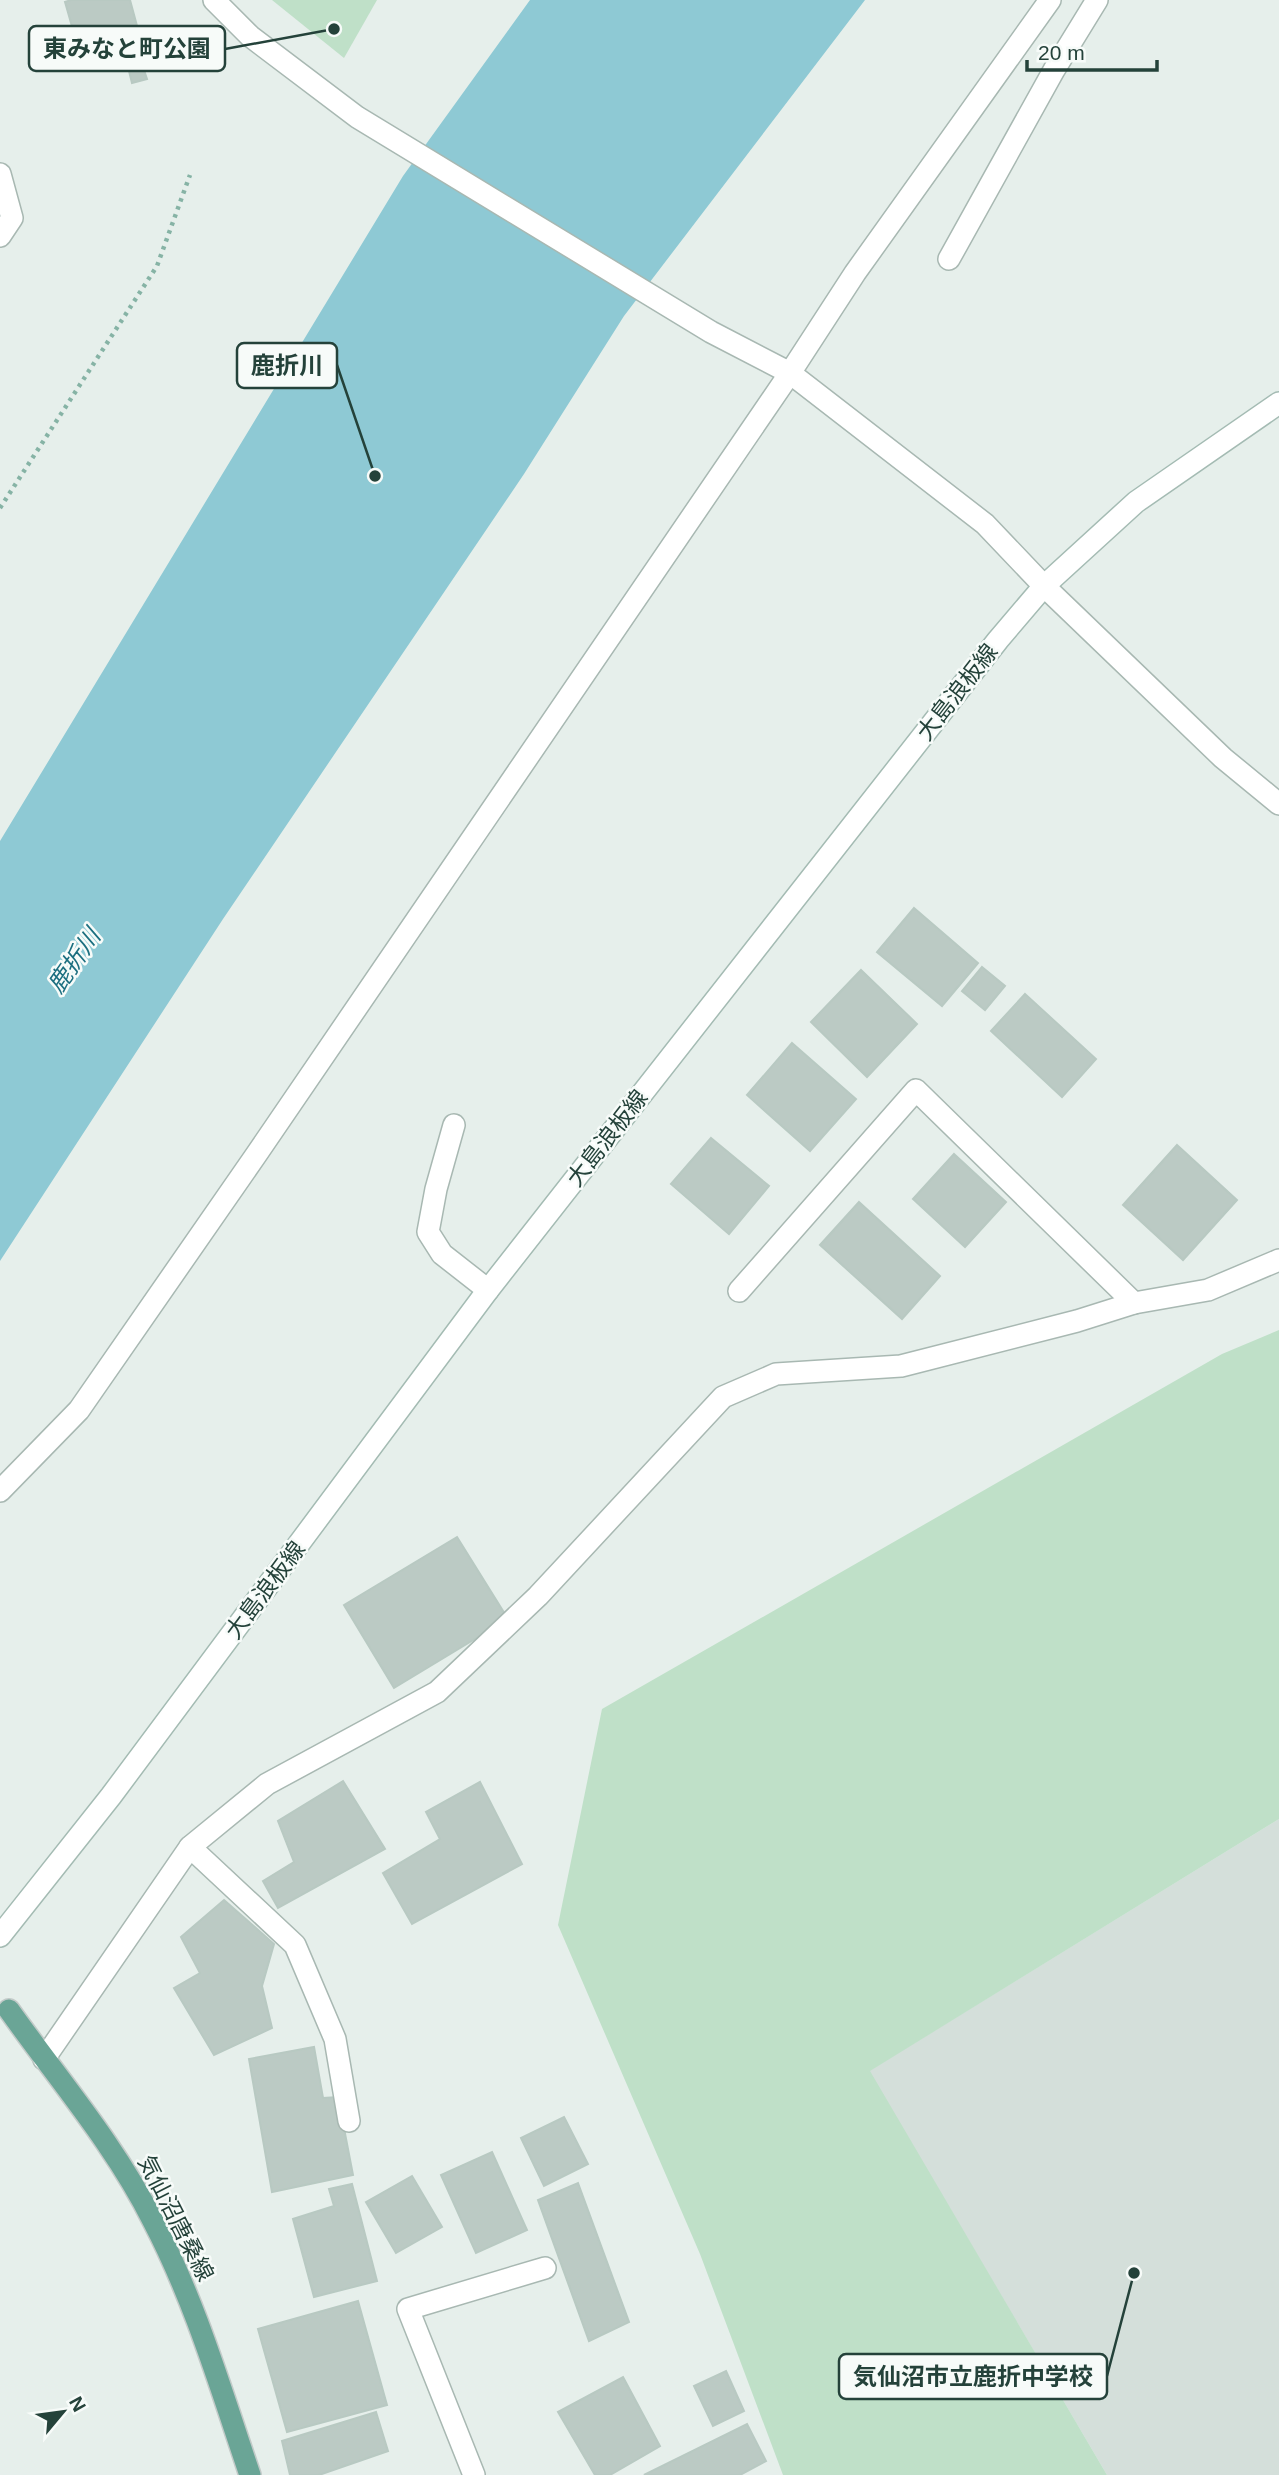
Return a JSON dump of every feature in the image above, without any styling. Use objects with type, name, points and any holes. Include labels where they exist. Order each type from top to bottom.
[{"type":"main road","name":"気仙沼唐桑線","points":[[9,2010],[110,2147],[153,2220],[190,2302],[250,2475]]},
{"type":"street","points":[[214,0],[250,36],[357,117],[711,332],[790,373],[985,524],[1044,586],[1223,758],[1279,804]]},
{"type":"street","points":[[0,1492],[79,1410],[790,373],[855,273],[1050,0]]},
{"type":"street","points":[[949,259],[1054,70],[1097,0]]},
{"type":"street","points":[[0,174],[12,218],[0,236]]},
{"type":"street","name":"大島浪板線","points":[[0,1936],[111,1796],[488,1290],[998,640],[1044,586],[1136,502],[1279,403]]},
{"type":"street","points":[[739,1291],[916,1090],[1134,1303]]},
{"type":"street","points":[[454,1125],[436,1189],[428,1231],[442,1254],[488,1290]]},
{"type":"street","points":[[44,2059],[190,1847],[267,1784],[437,1692],[538,1596],[723,1397],[776,1374],[901,1366],[1077,1321],[1134,1303],[1208,1290],[1279,1260]]},
{"type":"street","points":[[190,1847],[295,1945],[335,2039],[349,2121]]},
{"type":"street","points":[[474,2475],[408,2309],[545,2268]]},
{"type":"path","points":[[0,508],[157,266],[190,175]]},
{"type":"shaded area","points":[[1279,1819],[1279,2475],[1107,2475],[869,2071]]},
{"type":"green space","points":[[272,0],[377,0],[344,58]]},
{"type":"green space","points":[[1279,1330],[1279,1819],[870,2071],[1107,2475],[783,2475],[700,2254],[558,1925],[602,1709],[1222,1354]]},
{"type":"water","points":[[530,0],[865,0],[624,316],[524,474],[223,919],[0,1261],[0,841],[403,176]]},
{"type":"building","points":[[130,0],[143,48],[83,65],[65,2]]},
{"type":"building","points":[[143,67],[147,79],[132,83],[129,71]]},
{"type":"building","points":[[914,908],[978,963],[942,1006],[877,952]]},
{"type":"building","points":[[982,967],[1005,986],[985,1010],[962,991]]},
{"type":"building","points":[[861,970],[917,1024],[867,1077],[811,1022]]},
{"type":"building","points":[[1025,994],[1096,1059],[1062,1097],[991,1031]]},
{"type":"building","points":[[792,1043],[856,1099],[810,1151],[747,1095]]},
{"type":"building","points":[[711,1138],[769,1186],[729,1234],[671,1184]]},
{"type":"building","points":[[1177,1145],[1237,1200],[1183,1260],[1123,1205]]},
{"type":"building","points":[[954,1154],[1006,1202],[965,1247],[913,1199]]},
{"type":"building","points":[[859,1202],[940,1276],[902,1319],[820,1245]]},
{"type":"building","points":[[457,1537],[508,1619],[394,1688],[344,1605]]},
{"type":"building","points":[[343,1781],[385,1849],[278,1908],[263,1881],[294,1862],[278,1821]]},
{"type":"building","points":[[480,1782],[522,1864],[412,1924],[383,1873],[440,1839],[426,1812]]},
{"type":"building","points":[[224,1900],[274,1944],[262,1986],[272,2028],[214,2055],[174,1988],[200,1973],[181,1937]]},
{"type":"building","points":[[314,2047],[323,2098],[338,2097],[353,2175],[272,2192],[249,2059]]},
{"type":"building","points":[[564,2117],[588,2164],[544,2186],[521,2138]]},
{"type":"building","points":[[492,2152],[527,2230],[476,2253],[441,2175]]},
{"type":"building","points":[[412,2176],[442,2227],[396,2253],[366,2202]]},
{"type":"building","points":[[578,2183],[629,2322],[589,2341],[538,2200]]},
{"type":"building","points":[[352,2184],[377,2281],[314,2297],[293,2219],[334,2206],[329,2189]]},
{"type":"building","points":[[358,2301],[387,2405],[287,2432],[258,2329]]},
{"type":"building","points":[[726,2371],[744,2411],[713,2426],[694,2386]]},
{"type":"building","points":[[623,2377],[660,2446],[610,2475],[595,2475],[558,2412]]},
{"type":"building","points":[[376,2412],[388,2451],[319,2475],[290,2475],[282,2441]]},
{"type":"building","points":[[747,2424],[766,2461],[740,2475],[644,2475]]},
{"type":"place","name":"東みなと町公園","points":[[334,29]]},
{"type":"place","name":"鹿折川","points":[[375,476]]},
{"type":"place","name":"気仙沼市立鹿折中学校","points":[[1134,2273]]}]
